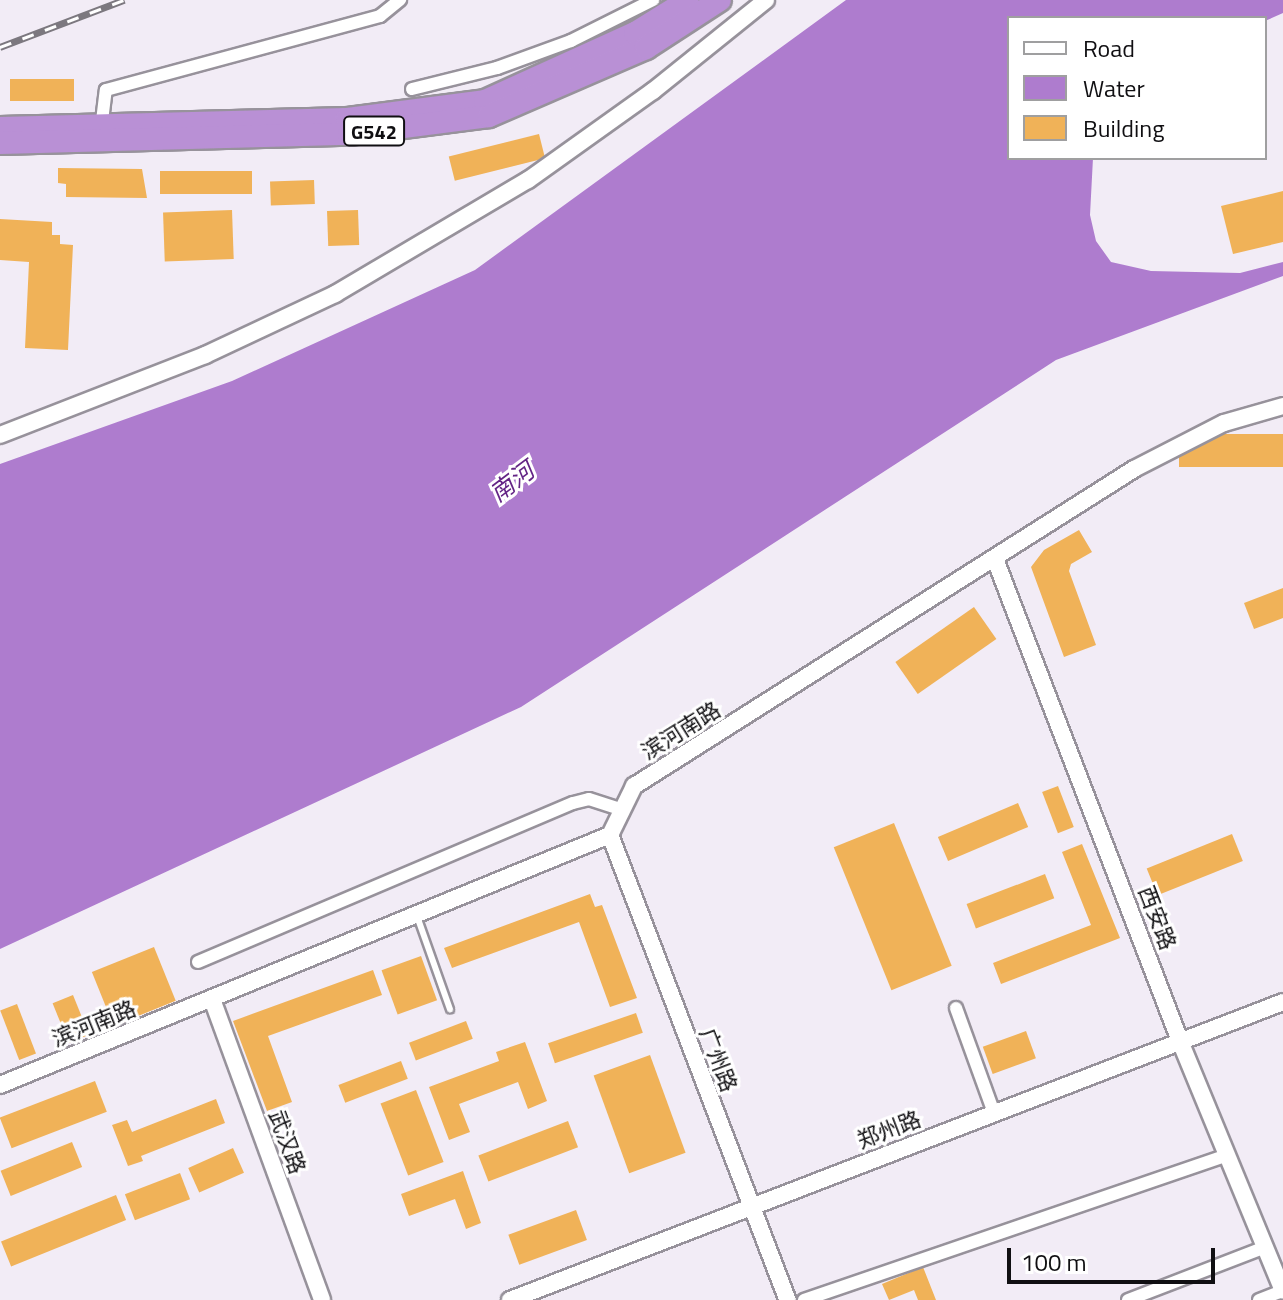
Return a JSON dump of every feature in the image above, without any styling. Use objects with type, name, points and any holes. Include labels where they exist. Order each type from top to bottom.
[{"type":"highway","name":"G542","points":[[0,143],[101,133],[347,119],[485,101],[635,33],[688,0]]},
{"type":"highway","name":"G542","points":[[0,128],[101,133],[349,134],[489,116],[646,48],[720,0]]},
{"type":"street","points":[[101,133],[106,90],[380,16],[400,0]]},
{"type":"street","points":[[412,89],[497,68],[571,41],[653,0]]},
{"type":"street","points":[[0,435],[205,355],[335,294],[528,180],[653,91],[766,0]]},
{"type":"street","name":"滨河南路","points":[[0,1085],[610,835],[634,786],[1134,469],[1224,423],[1283,406]]},
{"type":"street","name":"西安路","points":[[995,559],[1180,1041],[1283,1291]]},
{"type":"street","points":[[198,962],[573,803],[589,799],[622,810]]},
{"type":"street","name":"广州路","points":[[610,835],[788,1300]]},
{"type":"street","name":"武汉路","points":[[212,999],[322,1300]]},
{"type":"street","name":"郑州路","points":[[510,1300],[1283,1002]]},
{"type":"street","points":[[956,1008],[994,1113]]},
{"type":"street","points":[[804,1300],[1227,1155]]},
{"type":"street","points":[[1128,1300],[1265,1247]]},
{"type":"street","points":[[1259,1300],[1283,1291]]},
{"type":"lane","points":[[416,913],[450,1009]]},
{"type":"water","name":"南河","points":[[846,0],[1283,0],[1283,13],[1267,20],[1267,16],[1007,16],[1007,160],[1093,160],[1090,215],[1096,241],[1111,262],[1151,271],[1240,273],[1283,262],[1283,276],[1056,360],[521,707],[0,949],[0,464],[232,381],[475,270]]},
{"type":"building","points":[[10,79],[74,79],[74,101],[10,101]]},
{"type":"building","points":[[539,134],[545,158],[455,181],[449,156]]},
{"type":"building","points":[[58,168],[142,169],[147,198],[66,197],[66,184],[58,183]]},
{"type":"building","points":[[160,171],[252,171],[252,194],[160,194]]},
{"type":"building","points":[[314,180],[315,204],[271,206],[270,182]]},
{"type":"building","points":[[1283,191],[1283,242],[1233,254],[1221,206]]},
{"type":"building","points":[[232,210],[234,259],[165,261],[163,212]]},
{"type":"building","points":[[358,210],[359,245],[328,246],[327,211]]},
{"type":"building","points":[[0,219],[52,222],[52,235],[60,235],[60,244],[73,245],[68,350],[25,348],[29,262],[0,260]]},
{"type":"building","points":[[1179,434],[1283,434],[1283,467],[1179,467]]},
{"type":"building","points":[[1079,530],[1092,552],[1071,564],[1069,571],[1096,645],[1064,657],[1031,567],[1044,550]]},
{"type":"building","points":[[1283,588],[1283,618],[1254,629],[1244,603]]},
{"type":"building","points":[[974,607],[996,639],[918,694],[895,662]]},
{"type":"building","points":[[1058,786],[1074,827],[1058,833],[1042,792]]},
{"type":"building","points":[[1018,803],[1028,827],[948,861],[938,837]]},
{"type":"building","points":[[894,823],[952,966],[891,990],[834,847]]},
{"type":"building","points":[[1232,834],[1243,861],[1158,895],[1147,868]]},
{"type":"building","points":[[1082,844],[1120,938],[1001,984],[993,963],[1091,925],[1062,852]]},
{"type":"building","points":[[1045,874],[1054,898],[976,928],[967,904]]},
{"type":"building","points":[[590,894],[595,907],[602,905],[637,998],[610,1007],[579,922],[452,968],[444,948]]},
{"type":"building","points":[[154,947],[176,1001],[114,1026],[92,972]]},
{"type":"building","points":[[421,956],[437,1000],[398,1015],[382,970]]},
{"type":"building","points":[[373,970],[382,995],[268,1036],[292,1102],[267,1111],[233,1021]]},
{"type":"building","points":[[73,995],[89,1035],[69,1043],[53,1003]]},
{"type":"building","points":[[17,1004],[36,1053],[19,1060],[0,1010]]},
{"type":"building","points":[[636,1013],[643,1033],[555,1063],[548,1043]]},
{"type":"building","points":[[466,1021],[473,1039],[416,1061],[409,1043]]},
{"type":"building","points":[[1026,1031],[1036,1058],[993,1074],[983,1047]]},
{"type":"building","points":[[525,1042],[547,1101],[528,1109],[518,1082],[459,1104],[470,1132],[449,1140],[429,1087],[499,1061],[496,1052]]},
{"type":"building","points":[[650,1055],[686,1153],[629,1173],[594,1076]]},
{"type":"building","points":[[401,1061],[408,1079],[345,1103],[338,1085]]},
{"type":"building","points":[[95,1081],[107,1112],[12,1148],[0,1117]]},
{"type":"building","points":[[416,1090],[444,1162],[408,1176],[381,1104]]},
{"type":"building","points":[[216,1099],[225,1123],[141,1156],[143,1161],[128,1166],[112,1125],[127,1120],[132,1132]]},
{"type":"building","points":[[568,1121],[578,1147],[488,1182],[478,1155]]},
{"type":"building","points":[[72,1142],[82,1167],[11,1196],[1,1171]]},
{"type":"building","points":[[233,1148],[244,1173],[199,1193],[188,1168]]},
{"type":"building","points":[[463,1171],[481,1223],[466,1229],[455,1199],[409,1216],[401,1194]]},
{"type":"building","points":[[180,1173],[190,1199],[135,1220],[125,1194]]},
{"type":"building","points":[[116,1195],[126,1220],[11,1266],[1,1241]]},
{"type":"building","points":[[576,1210],[587,1240],[519,1265],[508,1235]]},
{"type":"building","points":[[923,1267],[936,1300],[918,1300],[914,1290],[889,1300],[882,1284]]},
{"type":"railway","points":[[0,47],[124,0]]}]
